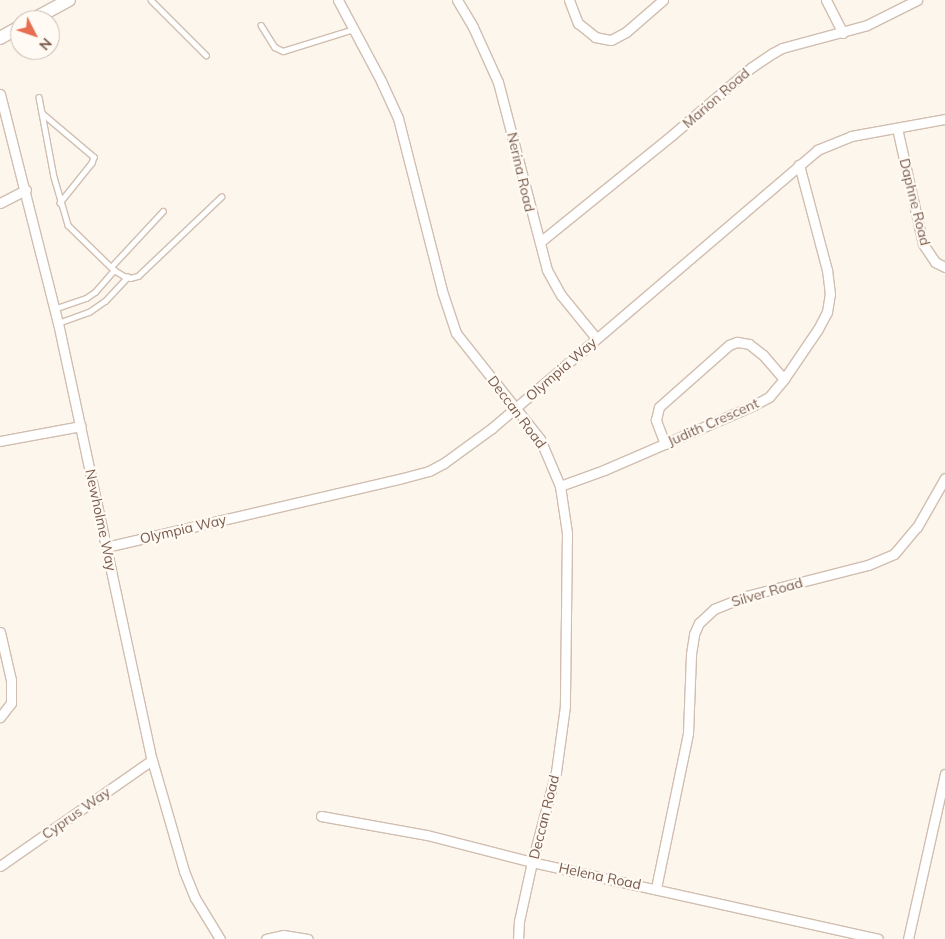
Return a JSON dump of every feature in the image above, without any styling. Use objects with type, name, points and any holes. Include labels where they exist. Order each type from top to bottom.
[{"type":"street","points":[[50,10],[68,0]]},
{"type":"street","name":"Deccan Road","points":[[338,0],[398,118],[442,291],[456,333],[540,439],[560,486],[567,533],[566,662],[562,736],[556,772],[532,862],[519,921],[518,939]]},
{"type":"street","name":"Nerina Road","points":[[457,0],[473,27],[498,82],[543,259],[552,280],[596,338]]},
{"type":"street","points":[[569,0],[578,23],[595,37],[611,40],[626,32],[664,0]]},
{"type":"street","points":[[826,0],[843,33]]},
{"type":"street","name":"Marion Road","points":[[540,242],[672,136],[752,67],[782,48],[843,33],[879,20],[917,0]]},
{"type":"street","name":"Newholme Way","points":[[0,94],[26,190],[58,323],[152,760],[184,871],[195,898],[220,939]]},
{"type":"street","name":"Olympia Way","points":[[106,547],[429,471],[469,446],[516,408],[817,150],[836,141],[945,119]]},
{"type":"street","name":"Daphne Road","points":[[897,128],[923,244],[935,262],[945,267]]},
{"type":"street","name":"Judith Crescent","points":[[560,486],[665,444],[769,397],[784,379],[818,329],[827,312],[830,294],[827,270],[799,165]]},
{"type":"street","points":[[0,203],[26,190]]},
{"type":"street","points":[[665,444],[656,420],[660,407],[729,345],[737,342],[749,344],[763,355],[784,379]]},
{"type":"street","points":[[0,441],[81,426]]},
{"type":"street","name":"Silver Road","points":[[656,888],[688,732],[691,654],[694,634],[700,622],[714,609],[746,596],[868,565],[894,554],[917,527],[945,478]]},
{"type":"street","points":[[0,632],[12,692],[11,703],[0,717]]},
{"type":"street","name":"Cyprus Way","points":[[0,866],[152,760]]},
{"type":"street","points":[[908,939],[945,774]]},
{"type":"street","name":"Helena Road","points":[[321,816],[427,835],[532,862],[656,888],[878,939]]},
{"type":"street","points":[[266,939],[282,935],[308,939]]},
{"type":"lane","points":[[151,0],[206,54]]},
{"type":"lane","points":[[262,25],[275,48],[283,52],[354,29]]},
{"type":"lane","points":[[39,97],[60,203],[68,225],[112,269],[127,277],[138,276],[221,197]]},
{"type":"lane","points":[[42,113],[94,157],[92,163],[60,203]]},
{"type":"lane","points":[[54,309],[86,298],[94,292],[162,211]]},
{"type":"lane","points":[[58,323],[89,312],[105,301],[127,277]]}]
